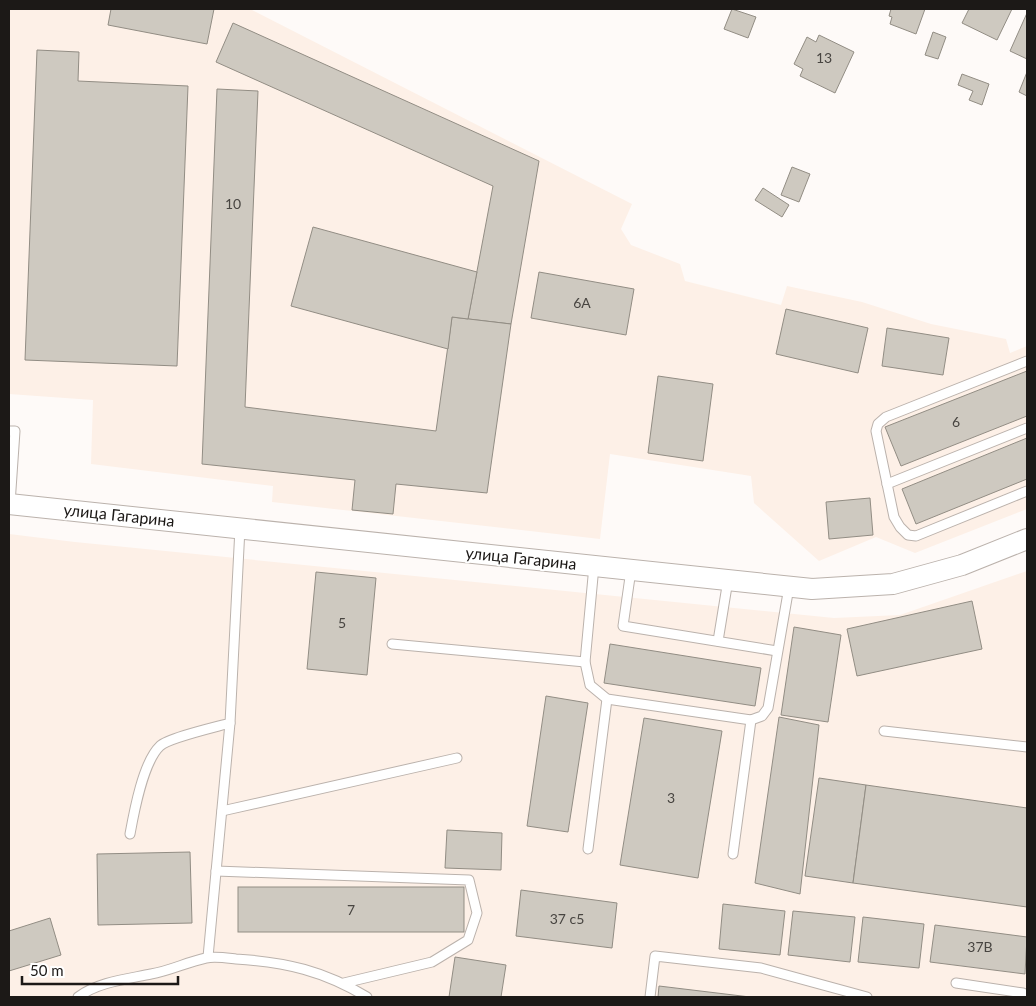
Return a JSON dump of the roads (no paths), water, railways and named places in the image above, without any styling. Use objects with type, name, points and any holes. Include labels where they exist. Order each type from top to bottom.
[{"type":"street","name":"улица Гагарина","points":[[9,504],[812,589],[893,584],[962,564],[1027,539]]},
{"type":"lane","points":[[1027,361],[886,417],[878,424],[876,431],[894,516],[900,527],[908,535],[916,536],[1027,491]]},
{"type":"lane","points":[[887,484],[1027,428]]},
{"type":"lane","points":[[9,431],[15,431],[9,504]]},
{"type":"lane","points":[[208,957],[230,723],[240,528]]},
{"type":"lane","points":[[594,566],[586,662],[590,686],[607,699],[751,720],[762,716],[768,708],[788,587]]},
{"type":"lane","points":[[631,570],[623,626],[778,651]]},
{"type":"lane","points":[[718,641],[728,580]]},
{"type":"lane","points":[[392,644],[586,662]]},
{"type":"lane","points":[[588,849],[607,699]]},
{"type":"lane","points":[[733,854],[751,720]]},
{"type":"lane","points":[[130,834],[136,802],[147,768],[160,746],[190,734],[230,723]]},
{"type":"lane","points":[[884,730],[1027,747]]},
{"type":"lane","points":[[222,811],[457,758]]},
{"type":"lane","points":[[216,871],[470,880],[476,913],[468,940],[432,962],[344,983]]},
{"type":"lane","points":[[650,997],[655,956],[761,968],[867,997]]},
{"type":"lane","points":[[78,997],[86,992],[116,982],[159,973],[208,957],[264,960],[309,970],[344,983],[367,997]]},
{"type":"lane","points":[[956,983],[1023,993],[1027,997]]}]
